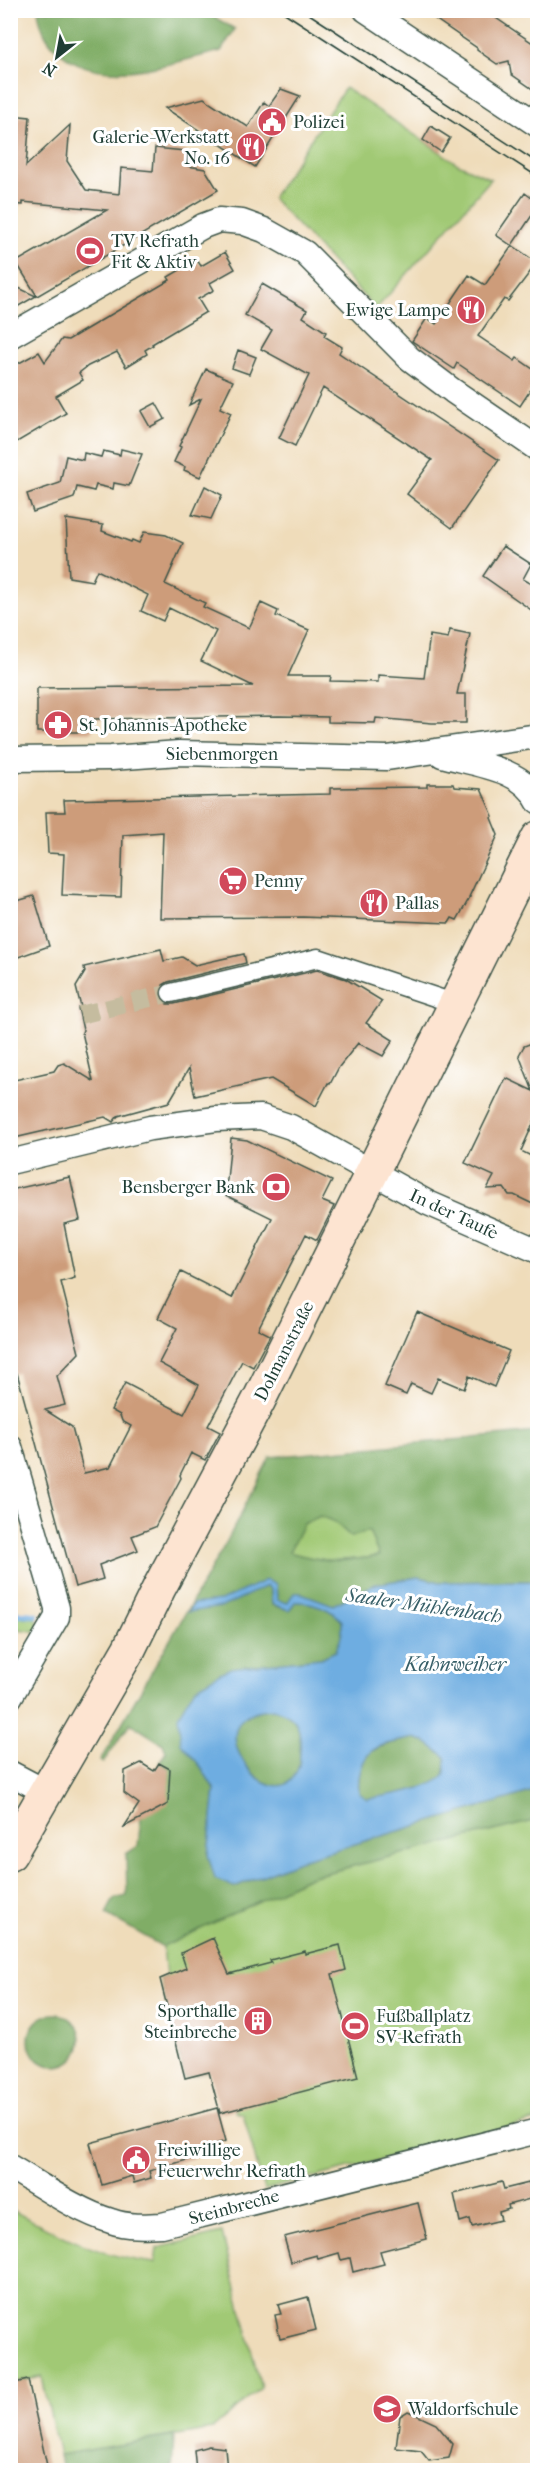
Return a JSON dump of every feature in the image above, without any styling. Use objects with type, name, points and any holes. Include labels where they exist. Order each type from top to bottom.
[{"type":"main road","name":"Dolmanstraße","points":[[10,1854],[129,1649],[255,1409],[537,838]]},
{"type":"street","points":[[366,10],[537,125]]},
{"type":"street","points":[[10,336],[203,226],[219,220],[231,219],[264,230],[305,254],[409,358],[537,449]]},
{"type":"street","name":"Siebenmorgen","points":[[10,759],[111,758],[179,753],[387,758],[537,736]]},
{"type":"street","name":"Siebenmorgen","points":[[434,752],[508,774],[527,784],[537,801]]},
{"type":"street","points":[[171,993],[318,958],[456,1004]]},
{"type":"street","name":"In der Taufe","points":[[10,1162],[150,1128],[249,1117],[270,1119],[291,1127],[428,1203],[537,1251]]},
{"type":"street","points":[[10,1447],[57,1608],[57,1617],[10,1697]]},
{"type":"street","points":[[10,1773],[46,1792]]},
{"type":"street","name":"Steinbreche","points":[[10,2168],[89,2212],[110,2221],[139,2226],[162,2225],[537,2131]]},
{"type":"green space","points":[[38,11],[217,11],[214,17],[235,29],[221,51],[141,70],[100,70],[82,65],[54,47],[43,31]]},
{"type":"green space","points":[[345,88],[458,164],[491,179],[376,309],[272,198]]},
{"type":"green space","points":[[537,1432],[537,1581],[440,1582],[419,1577],[376,1584],[333,1605],[301,1593],[287,1603],[277,1600],[276,1585],[266,1580],[223,1600],[267,1586],[271,1589],[272,1605],[289,1610],[295,1602],[320,1606],[332,1612],[342,1621],[342,1633],[337,1651],[321,1658],[231,1668],[220,1673],[201,1767],[215,1790],[208,1855],[234,1887],[304,1859],[537,1790],[537,1820],[309,1877],[163,1947],[106,1914],[114,1899],[127,1896],[126,1854],[138,1846],[141,1817],[170,1769],[159,1763],[166,1752],[163,1744],[130,1723],[103,1763],[100,1761],[226,1543],[270,1457]],"holes":[[[320,1516],[335,1522],[351,1537],[369,1531],[379,1556],[334,1560],[289,1552],[303,1524]],[[220,1601],[189,1611],[193,1604]]]},
{"type":"green space","points":[[320,1516],[335,1522],[351,1537],[369,1531],[379,1556],[334,1560],[288,1552],[303,1524]]},
{"type":"green space","points":[[10,1616],[36,1618],[40,1632],[11,1628]]},
{"type":"green space","points":[[272,1709],[288,1714],[299,1730],[299,1766],[286,1784],[271,1785],[256,1776],[244,1762],[236,1745],[237,1728],[248,1715]]},
{"type":"green space","points":[[414,1738],[424,1741],[446,1757],[444,1775],[439,1780],[420,1788],[367,1800],[359,1793],[358,1778],[365,1758],[380,1747]]},
{"type":"green space","name":"Fußballplatz SV-Refrath","points":[[537,1820],[537,2120],[264,2190],[243,2114],[236,2112],[233,2094],[209,2072],[185,2078],[160,1979],[166,1976],[163,1947],[309,1877]]},
{"type":"green space","points":[[50,2014],[60,2014],[70,2018],[77,2025],[81,2040],[77,2055],[70,2062],[60,2066],[50,2066],[40,2062],[33,2055],[29,2045],[29,2035],[33,2025],[40,2018]]},
{"type":"green space","points":[[10,2209],[80,2244],[116,2256],[155,2263],[157,2248],[222,2233],[261,2388],[212,2429],[59,2455],[42,2377],[11,2383]]},
{"type":"green space","points":[[174,2436],[172,2470],[62,2470],[59,2455]]},
{"type":"water","name":"Kahnweiher","points":[[419,1577],[440,1582],[537,1581],[537,1790],[304,1859],[234,1887],[215,1879],[208,1855],[215,1790],[201,1767],[181,1743],[178,1716],[194,1689],[231,1668],[321,1658],[336,1651],[342,1633],[342,1621],[332,1612],[314,1604],[295,1602],[289,1610],[272,1604],[271,1590],[267,1586],[222,1607],[188,1612],[193,1604],[221,1601],[266,1580],[276,1585],[277,1600],[287,1603],[294,1593],[301,1593],[333,1605],[376,1584]],"holes":[[[272,1709],[288,1714],[299,1730],[299,1766],[286,1784],[271,1785],[256,1776],[244,1762],[236,1745],[237,1728],[248,1715]],[[414,1738],[424,1741],[446,1757],[444,1775],[431,1784],[396,1794],[367,1799],[359,1793],[360,1772],[369,1754],[388,1743]]]},
{"type":"building","points":[[422,10],[484,10],[537,46],[537,92],[511,74],[509,61],[497,64]]},
{"type":"building","points":[[281,89],[300,96],[255,167],[165,108],[204,98],[248,127],[264,102],[269,106]]},
{"type":"building","points":[[10,115],[30,117],[26,166],[70,125],[67,161],[86,190],[119,194],[121,168],[153,171],[155,148],[185,151],[188,166],[205,169],[218,190],[37,296],[16,262],[107,210],[23,202],[23,205],[10,204]]},
{"type":"building","points":[[431,126],[450,138],[441,152],[423,140]]},
{"type":"building","points":[[525,193],[537,202],[537,208],[512,245],[537,263],[508,301],[504,299],[478,336],[515,361],[517,358],[537,372],[537,380],[520,406],[457,363],[454,369],[412,341],[427,318],[436,324],[469,275],[485,285],[512,246],[496,235]]},
{"type":"building","points":[[225,252],[235,269],[210,283],[214,290],[198,299],[206,312],[152,344],[145,350],[147,354],[126,367],[117,352],[88,366],[79,373],[83,380],[56,396],[66,413],[17,442],[10,431],[10,368],[39,352],[45,362],[62,339],[68,340],[170,280],[168,277],[197,260],[201,266]]},
{"type":"building","points":[[10,284],[36,296],[10,311]]},
{"type":"building","points":[[262,284],[307,310],[303,317],[326,332],[324,336],[342,347],[339,353],[499,460],[452,528],[407,494],[432,460],[323,388],[295,446],[279,438],[309,375],[261,349],[272,330],[245,315]]},
{"type":"building","points":[[238,350],[256,357],[249,374],[232,368]]},
{"type":"building","points":[[206,369],[233,381],[220,408],[231,413],[200,477],[184,470],[185,467],[174,462],[201,399],[189,405]]},
{"type":"building","points":[[156,403],[165,419],[150,427],[141,411]]},
{"type":"building","points":[[121,449],[142,454],[129,486],[114,483],[113,489],[96,485],[94,491],[77,487],[74,498],[33,512],[27,494],[60,483],[66,456],[83,460],[84,453],[101,457],[103,451],[120,455]]},
{"type":"building","points":[[205,486],[222,495],[211,519],[192,515]]},
{"type":"building","points":[[66,519],[103,525],[102,531],[131,542],[132,540],[139,543],[144,532],[166,535],[183,543],[165,584],[205,603],[203,607],[249,628],[261,603],[278,611],[276,616],[309,630],[288,676],[331,676],[330,681],[378,682],[378,675],[424,678],[430,635],[448,638],[450,630],[470,634],[457,694],[466,694],[466,723],[432,723],[376,718],[375,723],[328,722],[328,717],[279,716],[93,719],[93,732],[37,732],[37,688],[253,686],[201,661],[216,631],[169,608],[163,621],[141,611],[148,595],[97,570],[92,581],[69,577]]},
{"type":"building","points":[[503,546],[531,564],[523,579],[537,587],[537,614],[483,576]]},
{"type":"building","points":[[427,784],[453,784],[454,787],[481,789],[493,816],[491,818],[498,835],[470,897],[457,920],[452,918],[449,923],[303,917],[160,918],[163,832],[123,835],[121,897],[62,895],[64,854],[48,853],[46,812],[65,812],[64,800],[330,794],[330,788],[427,787]]},
{"type":"building","points":[[34,896],[49,946],[10,960],[10,903]]},
{"type":"building","points":[[161,949],[164,961],[182,957],[195,965],[244,954],[246,963],[168,982],[163,985],[160,995],[167,1004],[317,970],[346,979],[382,1001],[366,1023],[393,1040],[383,1056],[358,1043],[339,1067],[330,1084],[328,1083],[316,1106],[271,1079],[195,1096],[189,1068],[169,1102],[118,1116],[113,1122],[105,1117],[10,1139],[10,1081],[54,1071],[58,1065],[64,1063],[93,1081],[82,1032],[78,1008],[81,1007],[76,987],[85,972],[84,967]]},
{"type":"building","points":[[537,1041],[537,1115],[521,1151],[537,1159],[537,1206],[514,1195],[509,1195],[504,1188],[487,1189],[494,1176],[465,1163],[506,1078],[533,1091],[519,1055],[524,1046]]},
{"type":"building","points":[[231,1138],[247,1140],[332,1181],[322,1201],[334,1206],[317,1240],[306,1234],[258,1329],[270,1335],[253,1367],[242,1361],[208,1426],[220,1432],[205,1460],[191,1453],[180,1475],[181,1478],[155,1527],[132,1536],[138,1550],[99,1565],[103,1579],[75,1587],[17,1373],[14,1374],[10,1359],[10,1190],[70,1177],[80,1220],[64,1224],[75,1278],[61,1282],[79,1353],[57,1376],[65,1405],[45,1410],[72,1427],[84,1473],[110,1467],[131,1426],[111,1410],[125,1383],[184,1414],[199,1385],[159,1363],[177,1328],[158,1318],[181,1272],[232,1298],[272,1218],[221,1193],[227,1180]]},
{"type":"building","points":[[417,1312],[509,1351],[494,1387],[469,1376],[464,1389],[438,1378],[431,1393],[411,1384],[406,1395],[385,1386]]},
{"type":"building","points":[[141,1763],[154,1771],[159,1763],[170,1769],[168,1804],[124,1827],[139,1804],[124,1793],[125,1771]]},
{"type":"building","name":"Sporthalle Steinbreche","points":[[213,1938],[229,1974],[271,1963],[270,1960],[340,1945],[346,1970],[332,1974],[358,2077],[220,2113],[209,2072],[185,2078],[160,1979],[186,1968],[181,1953]]},
{"type":"building","points":[[217,2108],[226,2141],[212,2145],[214,2152],[149,2171],[151,2178],[134,2183],[132,2176],[102,2185],[90,2143]]},
{"type":"building","points":[[537,2181],[537,2197],[508,2205],[509,2209],[499,2212],[501,2220],[472,2227],[470,2219],[460,2222],[454,2194],[502,2182],[504,2189]]},
{"type":"building","points":[[418,2203],[427,2239],[380,2251],[384,2264],[353,2272],[350,2258],[341,2260],[339,2253],[318,2259],[317,2255],[291,2262],[284,2237]]},
{"type":"building","points":[[308,2297],[316,2330],[280,2339],[275,2315],[281,2314],[278,2305]]},
{"type":"building","points":[[28,2380],[48,2470],[10,2470],[10,2384]]},
{"type":"building","points":[[408,2411],[436,2424],[453,2444],[449,2458],[429,2461],[421,2451],[396,2448],[400,2416]]},
{"type":"building","points":[[209,2446],[225,2448],[227,2470],[196,2470],[194,2450]]},
{"type":"waterway","name":"Saaler Mühlenbach","points":[[10,1613],[35,1615]]},
{"type":"tunnel","points":[[80,1015],[171,993]]},
{"type":"tram line","points":[[280,10],[538,177]]},
{"type":"tram line","points":[[303,10],[538,163]]},
{"type":"place","name":"Polizei","points":[[272,122]]},
{"type":"place","name":"Galerie-Werkstatt No. 16","points":[[251,147]]},
{"type":"place","name":"TV Refrath Fit & Aktiv","points":[[90,251]]},
{"type":"place","name":"Ewige Lampe","points":[[471,310]]},
{"type":"place","name":"St. Johannis-Apotheke","points":[[58,725]]},
{"type":"place","name":"Penny","points":[[233,881]]},
{"type":"place","name":"Pallas","points":[[374,903]]},
{"type":"place","name":"Bensberger Bank","points":[[276,1187]]},
{"type":"place","name":"Sporthalle Steinbreche","points":[[258,2021]]},
{"type":"place","name":"Fußballplatz SV-Refrath","points":[[355,2026]]},
{"type":"place","name":"Freiwillige Feuerwehr Refrath","points":[[136,2160]]},
{"type":"place","name":"Waldorfschule","points":[[387,2409]]}]
